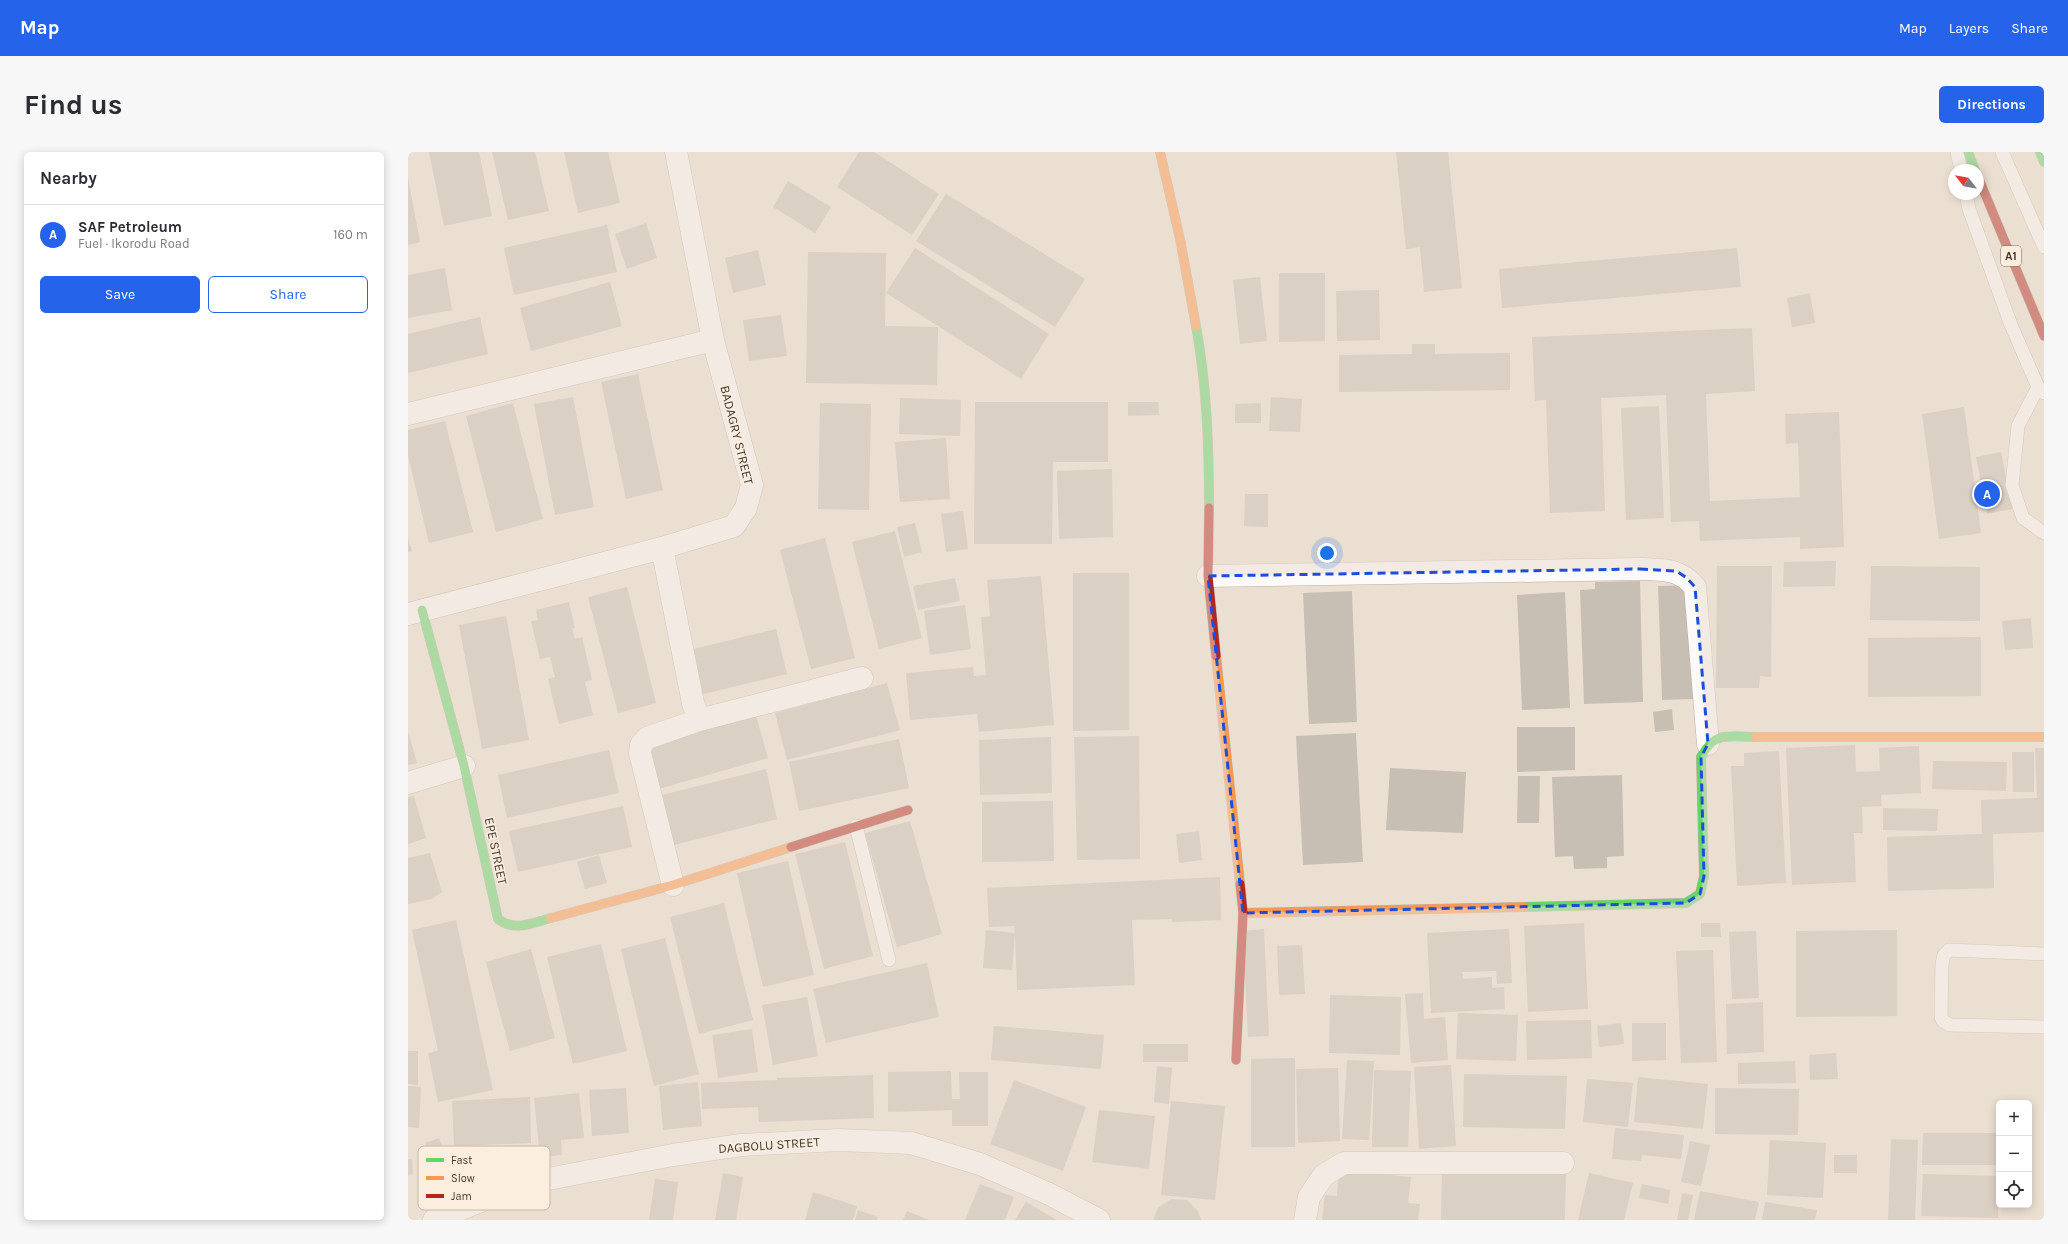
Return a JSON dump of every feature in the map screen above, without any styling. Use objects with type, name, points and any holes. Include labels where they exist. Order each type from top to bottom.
[{"type":"main road","points":[[1160,152],[1180,239],[1201,355],[1208,450],[1208,576],[1243,913],[1236,1060]]},
{"type":"main road","points":[[1968,152],[1973,164]]},
{"type":"main road","points":[[2040,152],[2044,162]]},
{"type":"main road","name":"A1","points":[[1984,191],[2044,336]]},
{"type":"main road","name":"EPE STREET","points":[[415,612],[464,766],[498,919],[507,926],[521,926],[673,885],[908,810]]},
{"type":"main road","points":[[1243,913],[1686,903],[1700,894],[1704,876],[1701,757],[1708,744],[1719,737],[2044,738]]},
{"type":"street","name":"BADAGRY STREET","points":[[415,612],[662,548],[734,526],[746,508],[752,485],[713,340],[676,152]]},
{"type":"street","points":[[408,414],[713,340]]},
{"type":"street","points":[[662,548],[693,703],[699,720]]},
{"type":"street","points":[[1208,576],[1640,569],[1676,571],[1687,578],[1695,587],[1708,744]]},
{"type":"street","points":[[673,885],[640,754],[641,745],[647,738],[699,720],[862,678]]},
{"type":"street","points":[[408,783],[464,766]]},
{"type":"street","name":"DAGBOLU STREET","points":[[550,1178],[673,1154],[733,1146],[838,1140],[911,1143],[980,1164],[1047,1193],[1098,1220]]},
{"type":"street","points":[[1304,1220],[1309,1197],[1324,1175],[1344,1163],[1563,1163]]},
{"type":"street","name":"DAGBOLU STREET","points":[[434,1220],[458,1210]]},
{"type":"lane","points":[[1957,152],[1960,164]]},
{"type":"lane","points":[[2002,152],[2044,247]]},
{"type":"lane","points":[[1967,200],[1968,209],[2011,325],[2041,390],[2018,426],[2012,485],[2023,518],[2044,533]]},
{"type":"lane","points":[[856,826],[889,960]]},
{"type":"lane","points":[[2044,954],[1949,950],[1944,955],[1942,964],[1941,1017],[1943,1021],[1950,1025],[2044,1028]]},
{"type":"highlighted area","points":[[1640,569],[1676,571],[1687,578],[1695,587],[1708,744],[1701,757],[1704,876],[1700,894],[1686,903],[1243,913],[1208,576]]},
{"type":"building","points":[[429,152],[479,152],[492,216],[444,226]]},
{"type":"building","points":[[492,152],[535,152],[549,211],[508,220]]},
{"type":"building","points":[[564,152],[608,152],[620,203],[578,213]]},
{"type":"building","points":[[859,152],[874,152],[939,194],[912,235],[837,187]]},
{"type":"building","points":[[1396,152],[1448,152],[1462,288],[1424,292],[1420,247],[1406,249]]},
{"type":"building","points":[[408,178],[420,242],[408,245]]},
{"type":"building","points":[[788,181],[831,207],[815,233],[773,207]]},
{"type":"building","points":[[946,194],[1085,279],[1055,327],[916,241]]},
{"type":"building","points":[[646,223],[657,258],[627,269],[615,234]]},
{"type":"building","points":[[607,225],[617,272],[514,295],[504,248]]},
{"type":"building","points":[[915,248],[1049,334],[1021,379],[886,293]]},
{"type":"building","points":[[1737,248],[1741,287],[1502,308],[1499,269]]},
{"type":"building","points":[[758,250],[766,285],[733,293],[725,258]]},
{"type":"building","points":[[808,252],[886,253],[885,326],[938,327],[937,385],[806,383]]},
{"type":"building","points":[[445,268],[452,310],[408,318],[408,275]]},
{"type":"building","points":[[1279,273],[1325,273],[1325,341],[1279,342]]},
{"type":"building","points":[[1260,277],[1267,341],[1240,344],[1233,280]]},
{"type":"building","points":[[610,282],[622,326],[531,351],[520,308]]},
{"type":"building","points":[[1379,290],[1380,340],[1337,341],[1336,291]]},
{"type":"building","points":[[1810,293],[1815,323],[1792,327],[1787,298]]},
{"type":"building","points":[[781,315],[787,356],[749,361],[743,320]]},
{"type":"building","points":[[480,317],[488,354],[408,373],[408,334]]},
{"type":"building","points":[[1752,328],[1755,391],[1706,394],[1710,501],[1800,497],[1798,443],[1786,444],[1785,414],[1839,412],[1844,547],[1800,549],[1800,537],[1700,541],[1699,521],[1671,522],[1666,395],[1601,398],[1605,511],[1550,513],[1546,400],[1535,401],[1532,337]]},
{"type":"building","points":[[1412,344],[1435,344],[1435,354],[1510,353],[1510,390],[1339,392],[1339,355],[1412,354]]},
{"type":"building","points":[[638,374],[663,490],[626,499],[601,382]]},
{"type":"building","points":[[573,397],[594,507],[555,515],[534,404]]},
{"type":"building","points":[[1271,397],[1302,399],[1300,432],[1269,431]]},
{"type":"building","points":[[900,398],[961,400],[960,436],[899,434]]},
{"type":"building","points":[[975,402],[1108,402],[1108,462],[1053,462],[1052,544],[974,544]]},
{"type":"building","points":[[1128,402],[1158,402],[1159,415],[1128,416]]},
{"type":"building","points":[[513,403],[543,519],[496,532],[466,416]]},
{"type":"building","points":[[820,403],[871,404],[869,510],[818,509]]},
{"type":"building","points":[[1261,403],[1261,423],[1235,423],[1235,404]]},
{"type":"building","points":[[1659,406],[1664,518],[1626,520],[1621,408]]},
{"type":"building","points":[[1964,407],[1981,533],[1939,539],[1922,414]]},
{"type":"building","points":[[445,421],[473,532],[429,543],[408,456],[408,430]]},
{"type":"building","points":[[946,438],[950,499],[900,502],[895,442]]},
{"type":"building","points":[[2001,452],[2012,509],[1987,514],[1976,457]]},
{"type":"building","points":[[1112,469],[1113,537],[1059,539],[1057,471]]},
{"type":"building","points":[[1245,494],[1268,494],[1268,527],[1244,526]]},
{"type":"building","points":[[963,511],[968,549],[946,552],[941,514]]},
{"type":"building","points":[[915,523],[922,552],[904,557],[897,527]]},
{"type":"building","points":[[895,531],[922,638],[879,649],[852,542]]},
{"type":"building","points":[[408,538],[412,551],[408,552]]},
{"type":"building","points":[[825,538],[855,658],[811,669],[780,550]]},
{"type":"building","points":[[1836,561],[1835,586],[1783,587],[1784,562]]},
{"type":"building","points":[[1717,566],[1772,566],[1771,677],[1760,676],[1759,688],[1716,688]]},
{"type":"building","points":[[1871,566],[1980,567],[1980,621],[1870,620]]},
{"type":"building","points":[[1073,573],[1129,573],[1129,730],[1073,731]]},
{"type":"building","points":[[1041,576],[1054,725],[979,732],[977,714],[910,720],[906,673],[973,667],[974,676],[986,675],[981,617],[990,616],[987,580]]},
{"type":"building","points":[[955,578],[960,601],[918,610],[913,586]]},
{"type":"building","points":[[1640,581],[1643,702],[1584,704],[1580,590],[1595,589],[1595,582]]},
{"type":"building","points":[[1690,585],[1694,699],[1662,700],[1658,586]]},
{"type":"building","points":[[627,587],[656,703],[618,713],[588,597]]},
{"type":"building","points":[[1352,591],[1357,722],[1309,724],[1303,593]]},
{"type":"building","points":[[1565,592],[1570,708],[1522,710],[1517,595]]},
{"type":"building","points":[[569,602],[575,628],[572,628],[575,639],[582,637],[592,680],[585,682],[593,715],[559,724],[548,679],[555,677],[550,657],[540,659],[531,621],[538,620],[536,610]]},
{"type":"building","points":[[965,605],[971,649],[930,655],[924,611]]},
{"type":"building","points":[[506,616],[529,740],[482,749],[459,625]]},
{"type":"building","points":[[2031,618],[2033,648],[2005,650],[2002,621]]},
{"type":"building","points":[[776,629],[787,674],[703,694],[693,649]]},
{"type":"building","points":[[1981,637],[1981,696],[1868,697],[1868,638]]},
{"type":"building","points":[[887,683],[900,730],[787,760],[775,713]]},
{"type":"building","points":[[1672,709],[1674,730],[1655,732],[1653,712]]},
{"type":"building","points":[[756,716],[768,758],[655,790],[644,747]]},
{"type":"building","points":[[1517,727],[1575,727],[1575,770],[1517,772]]},
{"type":"building","points":[[408,731],[417,763],[408,765]]},
{"type":"building","points":[[1356,733],[1363,862],[1303,865],[1296,736]]},
{"type":"building","points":[[1139,736],[1140,859],[1077,860],[1074,737]]},
{"type":"building","points":[[1051,737],[1052,793],[980,795],[979,740]]},
{"type":"building","points":[[899,739],[909,788],[799,811],[789,762]]},
{"type":"building","points":[[1855,745],[1856,772],[1880,771],[1879,748],[1919,746],[1921,793],[1881,795],[1882,806],[1862,807],[1863,833],[1854,833],[1856,882],[1792,885],[1786,748]]},
{"type":"building","points":[[2035,748],[2044,748],[2044,832],[1993,834],[1994,888],[1888,891],[1887,837],[1982,834],[1981,800],[2037,798]]},
{"type":"building","points":[[609,750],[619,793],[507,818],[498,775]]},
{"type":"building","points":[[1779,751],[1786,883],[1737,886],[1731,766],[1744,766],[1744,753]]},
{"type":"building","points":[[2012,752],[2034,752],[2034,792],[2013,792]]},
{"type":"building","points":[[1933,761],[2007,762],[2006,791],[1932,789]]},
{"type":"building","points":[[1390,768],[1466,772],[1463,833],[1386,830]]},
{"type":"building","points":[[766,769],[777,819],[670,846],[658,796]]},
{"type":"building","points":[[1622,775],[1624,856],[1607,857],[1607,868],[1574,869],[1573,856],[1555,857],[1552,777]]},
{"type":"building","points":[[1518,776],[1540,776],[1539,823],[1517,823]]},
{"type":"building","points":[[414,796],[426,838],[408,844],[408,797]]},
{"type":"building","points":[[1053,801],[1054,861],[982,862],[982,802]]},
{"type":"building","points":[[623,806],[632,847],[518,872],[509,831]]},
{"type":"building","points":[[1883,808],[1938,809],[1937,831],[1883,830]]},
{"type":"building","points":[[910,821],[942,934],[897,947],[865,833]]},
{"type":"building","points":[[1199,831],[1202,860],[1179,863],[1176,834]]},
{"type":"building","points":[[845,842],[873,956],[824,969],[795,854]]},
{"type":"building","points":[[430,853],[442,892],[432,899],[408,904],[408,858]]},
{"type":"building","points":[[599,855],[607,883],[585,889],[577,862]]},
{"type":"building","points":[[788,861],[814,975],[763,987],[737,873]]},
{"type":"building","points":[[1220,877],[1221,920],[1172,922],[1172,919],[1132,920],[1135,985],[1017,990],[1014,926],[989,927],[987,888]]},
{"type":"building","points":[[724,903],[753,1020],[699,1034],[670,917]]},
{"type":"building","points":[[456,920],[493,1090],[438,1102],[428,1053],[438,1051],[412,930]]},
{"type":"building","points":[[1584,923],[1588,1009],[1528,1012],[1524,926]]},
{"type":"building","points":[[1701,923],[1720,923],[1721,937],[1701,937]]},
{"type":"building","points":[[1264,929],[1269,1036],[1248,1037],[1243,931]]},
{"type":"building","points":[[1509,929],[1512,983],[1497,984],[1496,971],[1462,972],[1463,979],[1492,977],[1492,988],[1504,987],[1505,1009],[1431,1013],[1427,933]]},
{"type":"building","points":[[986,930],[1015,933],[1012,970],[983,968]]},
{"type":"building","points":[[1897,930],[1897,1016],[1796,1017],[1796,931]]},
{"type":"building","points":[[1756,931],[1759,998],[1732,999],[1729,932]]},
{"type":"building","points":[[665,938],[699,1074],[654,1086],[621,949]]},
{"type":"building","points":[[601,944],[627,1051],[573,1064],[547,957]]},
{"type":"building","points":[[1302,945],[1305,994],[1279,995],[1277,946]]},
{"type":"building","points":[[531,949],[555,1038],[510,1051],[486,962]]},
{"type":"building","points":[[1713,950],[1717,1062],[1681,1063],[1676,951]]},
{"type":"building","points":[[927,963],[939,1017],[826,1043],[813,989]]},
{"type":"building","points":[[1423,993],[1424,1019],[1445,1017],[1448,1060],[1411,1063],[1405,994]]},
{"type":"building","points":[[1330,995],[1401,997],[1400,1055],[1329,1053]]},
{"type":"building","points":[[807,997],[818,1056],[773,1065],[762,1005]]},
{"type":"building","points":[[1763,1002],[1764,1052],[1727,1054],[1726,1004]]},
{"type":"building","points":[[1458,1013],[1518,1015],[1516,1061],[1456,1059]]},
{"type":"building","points":[[1591,1020],[1592,1058],[1527,1060],[1526,1021]]},
{"type":"building","points":[[1621,1023],[1624,1044],[1599,1047],[1597,1026]]},
{"type":"building","points":[[1632,1023],[1666,1023],[1666,1060],[1632,1061]]},
{"type":"building","points":[[994,1026],[1104,1035],[1101,1069],[991,1060]]},
{"type":"building","points":[[752,1029],[758,1072],[718,1078],[712,1035]]},
{"type":"building","points":[[1143,1044],[1188,1044],[1188,1062],[1143,1062]]},
{"type":"building","points":[[408,1051],[418,1051],[418,1085],[408,1084]]},
{"type":"building","points":[[1836,1053],[1838,1079],[1810,1080],[1809,1055]]},
{"type":"building","points":[[1295,1058],[1295,1147],[1251,1147],[1251,1059]]},
{"type":"building","points":[[1347,1060],[1374,1061],[1369,1140],[1342,1139]]},
{"type":"building","points":[[1795,1061],[1796,1083],[1738,1084],[1738,1063]]},
{"type":"building","points":[[1451,1065],[1456,1146],[1419,1149],[1414,1067]]},
{"type":"building","points":[[1157,1066],[1172,1068],[1169,1104],[1154,1102]]},
{"type":"building","points":[[1338,1068],[1340,1141],[1298,1143],[1296,1069]]},
{"type":"building","points":[[1374,1070],[1411,1071],[1408,1147],[1372,1147]]},
{"type":"building","points":[[951,1071],[952,1099],[960,1099],[959,1072],[988,1072],[988,1126],[952,1126],[952,1110],[888,1112],[888,1072]]},
{"type":"building","points":[[1464,1074],[1567,1076],[1565,1129],[1463,1127]]},
{"type":"building","points":[[873,1075],[874,1118],[759,1122],[758,1107],[702,1109],[701,1083],[777,1080],[777,1078]]},
{"type":"building","points":[[1638,1077],[1708,1084],[1703,1129],[1634,1122]]},
{"type":"building","points":[[1587,1079],[1633,1083],[1628,1127],[1583,1122]]},
{"type":"building","points":[[1014,1080],[1086,1107],[1063,1171],[990,1144]]},
{"type":"building","points":[[698,1082],[702,1126],[663,1130],[659,1086]]},
{"type":"building","points":[[408,1086],[421,1087],[419,1128],[408,1127]]},
{"type":"building","points":[[626,1088],[629,1133],[592,1136],[589,1090]]},
{"type":"building","points":[[1715,1088],[1799,1089],[1798,1135],[1715,1134]]},
{"type":"building","points":[[579,1093],[584,1138],[561,1140],[562,1155],[550,1156],[550,1146],[539,1146],[534,1098]]},
{"type":"building","points":[[530,1097],[531,1143],[454,1146],[452,1101]]},
{"type":"building","points":[[1171,1101],[1225,1106],[1215,1200],[1161,1195]]},
{"type":"building","points":[[1099,1110],[1155,1116],[1149,1169],[1092,1162]]},
{"type":"building","points":[[1615,1128],[1684,1135],[1681,1159],[1642,1155],[1641,1161],[1612,1159]]},
{"type":"building","points":[[1923,1133],[1996,1133],[1996,1165],[1922,1165]]},
{"type":"building","points":[[439,1138],[442,1146],[426,1146],[425,1143]]},
{"type":"building","points":[[1891,1139],[1918,1140],[1915,1220],[1888,1220]]},
{"type":"building","points":[[1770,1140],[1826,1143],[1823,1198],[1767,1195]]},
{"type":"building","points":[[1690,1141],[1710,1145],[1701,1186],[1681,1182]]},
{"type":"building","points":[[1834,1155],[1857,1155],[1857,1173],[1834,1173]]},
{"type":"building","points":[[408,1159],[412,1159],[413,1174],[408,1175]]},
{"type":"building","points":[[1339,1170],[1411,1177],[1408,1203],[1420,1204],[1418,1220],[1322,1220],[1325,1195],[1337,1196]]},
{"type":"building","points":[[1442,1170],[1566,1171],[1565,1220],[1441,1220]]},
{"type":"building","points":[[723,1173],[743,1177],[736,1220],[715,1220]]},
{"type":"building","points":[[1589,1173],[1633,1183],[1624,1220],[1578,1220]]},
{"type":"building","points":[[1923,1174],[1996,1176],[1996,1208],[1998,1208],[1998,1218],[1921,1216]]},
{"type":"building","points":[[655,1179],[678,1182],[673,1220],[649,1220]]},
{"type":"building","points":[[980,1184],[1014,1197],[1005,1220],[965,1220]]},
{"type":"building","points":[[1642,1184],[1670,1190],[1668,1204],[1639,1198]]},
{"type":"building","points":[[1700,1191],[1759,1202],[1755,1220],[1694,1220]]},
{"type":"building","points":[[813,1192],[857,1206],[853,1220],[805,1220]]},
{"type":"building","points":[[1682,1193],[1693,1195],[1688,1220],[1677,1220]]},
{"type":"building","points":[[1171,1199],[1187,1200],[1198,1211],[1201,1220],[1153,1220],[1158,1208]]},
{"type":"building","points":[[1026,1202],[1057,1220],[1015,1220]]},
{"type":"building","points":[[1765,1202],[1817,1210],[1815,1220],[1762,1220]]},
{"type":"building","points":[[858,1210],[878,1217],[877,1220],[855,1220]]},
{"type":"building","points":[[907,1211],[929,1220],[903,1220]]},
{"type":"traffic: fast","points":[[1968,152],[1973,164]]},
{"type":"traffic: fast","points":[[2040,152],[2044,162]]},
{"type":"traffic: fast","points":[[1196,326],[1203,371],[1207,417],[1209,508]]},
{"type":"traffic: fast","points":[[422,610],[464,766],[498,919],[504,923],[517,926],[551,918]]},
{"type":"traffic: fast","points":[[1524,907],[1686,903],[1700,894],[1704,876],[1701,757],[1706,748],[1717,739],[1730,736],[1756,737]]},
{"type":"traffic: slow","points":[[1160,152],[1180,239],[1196,326]]},
{"type":"traffic: slow","points":[[1216,656],[1240,884]]},
{"type":"traffic: slow","points":[[1756,737],[2044,737]]},
{"type":"traffic: slow","points":[[551,918],[673,885],[791,847]]},
{"type":"traffic: slow","points":[[1243,913],[1524,907]]},
{"type":"traffic: jam","points":[[1984,191],[2044,336]]},
{"type":"traffic: jam","points":[[1209,508],[1208,576],[1216,656]]},
{"type":"traffic: jam","points":[[791,847],[908,810]]},
{"type":"traffic: jam","points":[[1236,1060],[1243,913],[1240,884]]},
{"type":"place","name":"SAF Petroleum","points":[[1987,494]]}]
